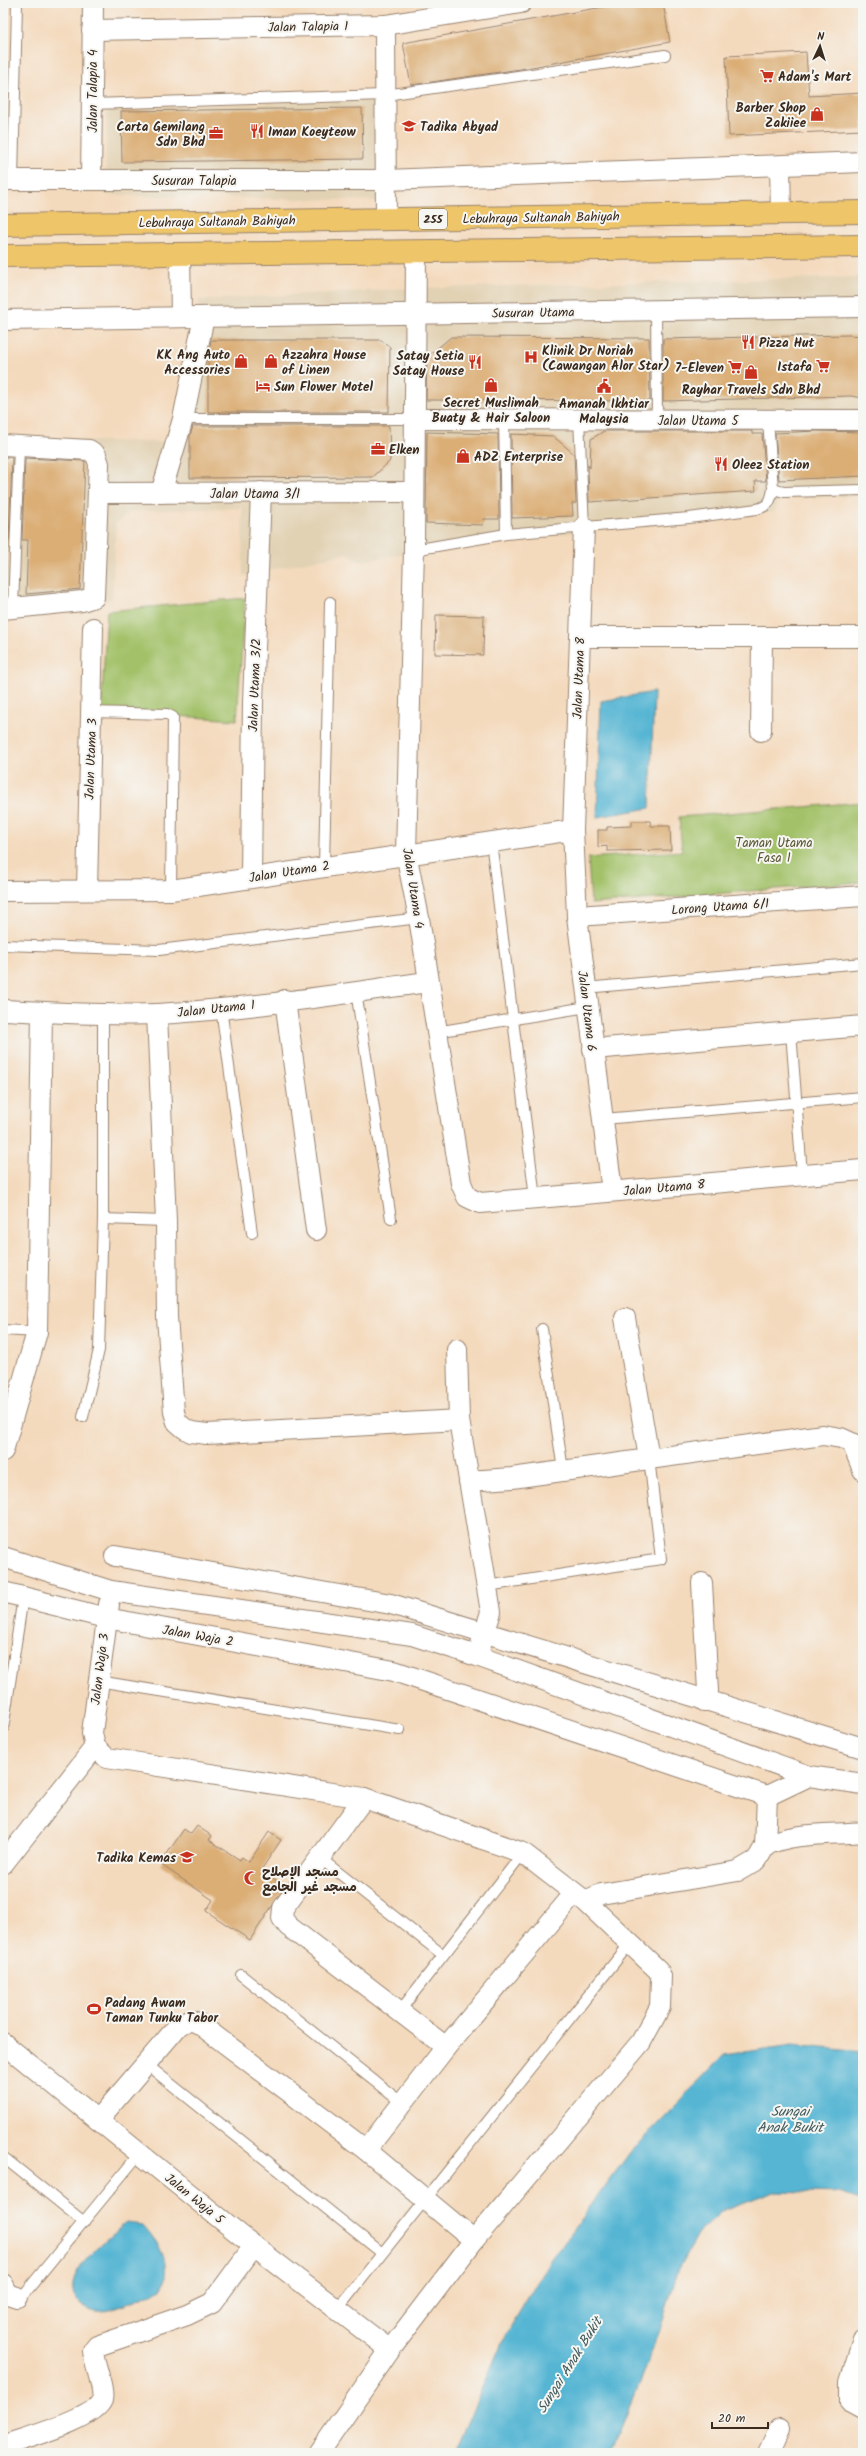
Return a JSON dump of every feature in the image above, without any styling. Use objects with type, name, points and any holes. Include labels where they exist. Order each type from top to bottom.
[{"type":"main road","name":"Lebuhraya Sultanah Bahiyah","points":[[3,225],[863,212]]},
{"type":"main road","points":[[3,256],[863,246]]},
{"type":"street","name":"Jalan Talapia 4","points":[[91,180],[93,3]]},
{"type":"street","name":"Jalan Talapia 1","points":[[92,30],[385,25],[521,3]]},
{"type":"street","points":[[385,25],[386,219]]},
{"type":"street","name":"Susuran Talapia","points":[[8,180],[386,180],[863,162]]},
{"type":"street","points":[[780,166],[781,213]]},
{"type":"street","name":"Jalan Utama 4","points":[[416,251],[413,492],[414,550],[406,853],[419,918],[461,1183],[467,1197]]},
{"type":"street","points":[[180,253],[181,318]]},
{"type":"street","name":"Susuran Utama","points":[[3,320],[863,307]]},
{"type":"street","points":[[161,493],[183,420],[204,317]]},
{"type":"street","name":"Jalan Utama 5","points":[[414,419],[863,420]]},
{"type":"street","points":[[8,609],[82,601],[94,597],[99,464],[96,455],[89,450],[11,446]]},
{"type":"street","name":"Jalan Utama 3/2","points":[[251,877],[253,702],[261,492]]},
{"type":"street","name":"Jalan Utama 3/1","points":[[98,493],[413,492]]},
{"type":"street","name":"Jalan Utama 8","points":[[573,830],[584,527]]},
{"type":"street","name":"Jalan Utama 3","points":[[86,890],[93,628]]},
{"type":"street","points":[[580,637],[863,637]]},
{"type":"street","points":[[762,637],[762,731]]},
{"type":"street","name":"Jalan Utama 2","points":[[3,890],[171,890],[406,853],[573,830]]},
{"type":"street","name":"Jalan Utama 6","points":[[573,830],[577,916],[586,997],[612,1191]]},
{"type":"street","name":"Lorong Utama 6/1","points":[[577,916],[863,896]]},
{"type":"street","name":"Jalan Utama 1","points":[[3,1010],[103,1014],[157,1014],[221,1008],[428,982]]},
{"type":"street","points":[[286,1000],[316,1230]]},
{"type":"street","points":[[3,1451],[36,1332],[42,1012]]},
{"type":"street","points":[[157,1014],[166,1221],[167,1317],[174,1412],[177,1422],[191,1432],[231,1434],[459,1420]]},
{"type":"street","points":[[593,1049],[863,1026]]},
{"type":"street","name":"Jalan Utama 8","points":[[467,1197],[480,1202],[863,1170]]},
{"type":"street","points":[[625,1318],[649,1458]]},
{"type":"street","points":[[457,1349],[459,1420],[491,1612],[477,1656]]},
{"type":"street","points":[[469,1481],[500,1480],[649,1458],[823,1435],[841,1438],[852,1443],[863,1470]]},
{"type":"street","points":[[115,1556],[391,1604],[704,1701],[863,1748]]},
{"type":"street","points":[[3,1557],[111,1591],[412,1635],[477,1656],[809,1776],[863,1784]]},
{"type":"street","points":[[702,1583],[708,1691],[704,1701]]},
{"type":"street","points":[[284,1616],[289,1586]]},
{"type":"street","name":"Jalan Waja 3","points":[[95,1746],[92,1733],[106,1618],[111,1591]]},
{"type":"street","name":"Jalan Waja 2","points":[[3,1592],[106,1618],[394,1671],[767,1796]]},
{"type":"street","points":[[3,1864],[95,1746],[107,1758],[364,1798],[523,1853],[580,1897],[631,1942],[658,1970],[661,1976],[660,2007],[641,2042],[474,2240],[390,2350],[319,2453]]},
{"type":"street","points":[[366,2150],[446,2047],[580,1897],[738,1871],[757,1860],[765,1846],[767,1796],[809,1776]]},
{"type":"street","points":[[364,1798],[283,1908],[282,1918],[288,1926],[446,2047]]},
{"type":"street","points":[[765,1846],[775,1841],[791,1838],[863,1832]]},
{"type":"street","points":[[98,2120],[179,2025],[188,2020],[198,2022],[366,2150],[474,2240]]},
{"type":"street","name":"Jalan Waja 5","points":[[3,2043],[254,2246],[390,2350]]},
{"type":"street","points":[[3,2446],[83,2417],[96,2409],[102,2399],[102,2393],[94,2362],[93,2351],[97,2346],[187,2315],[212,2303],[254,2246]]},
{"type":"street","points":[[863,2340],[848,2390],[850,2402],[863,2409]]},
{"type":"street","points":[[769,2453],[780,2429]]},
{"type":"lane","points":[[8,180],[17,3]]},
{"type":"lane","points":[[92,104],[385,95],[665,55]]},
{"type":"lane","points":[[656,310],[657,420]]},
{"type":"lane","points":[[183,420],[414,419]]},
{"type":"lane","points":[[504,419],[506,534]]},
{"type":"lane","points":[[579,419],[584,527]]},
{"type":"lane","points":[[414,550],[506,534],[689,518],[757,509],[766,506],[772,500],[773,489],[768,420]]},
{"type":"lane","points":[[8,609],[11,446]]},
{"type":"lane","points":[[773,489],[784,492],[863,490]]},
{"type":"lane","points":[[324,866],[330,602]]},
{"type":"lane","points":[[91,712],[167,714],[173,718],[171,890]]},
{"type":"lane","points":[[491,841],[534,1198]]},
{"type":"lane","points":[[3,945],[159,950],[419,918]]},
{"type":"lane","points":[[436,1032],[512,1019],[586,997],[863,963]]},
{"type":"lane","points":[[356,991],[391,1219]]},
{"type":"lane","points":[[221,1008],[252,1234]]},
{"type":"lane","points":[[83,1417],[100,1350],[103,1219],[103,1014]]},
{"type":"lane","points":[[791,1032],[798,1102],[802,1175]]},
{"type":"lane","points":[[603,1120],[863,1097]]},
{"type":"lane","points":[[103,1219],[166,1221]]},
{"type":"lane","points":[[542,1329],[563,1470]]},
{"type":"lane","points":[[3,1330],[36,1332]]},
{"type":"lane","points":[[487,1586],[661,1559],[649,1458]]},
{"type":"lane","points":[[3,1729],[23,1597]]},
{"type":"lane","points":[[98,1681],[400,1730]]},
{"type":"lane","points":[[399,2012],[523,1853]]},
{"type":"lane","points":[[320,1858],[443,1955]]},
{"type":"lane","points":[[337,2310],[631,1942]]},
{"type":"lane","points":[[241,1975],[402,2102]]},
{"type":"lane","points":[[146,2064],[382,2253]]},
{"type":"lane","points":[[10,2291],[26,2294],[140,2153]]},
{"type":"lane","points":[[3,2157],[84,2222]]},
{"type":"shaded area","points":[[393,99],[391,201],[105,195],[107,108]]},
{"type":"shaded area","points":[[863,277],[863,496],[781,499],[774,512],[505,540],[360,561],[348,553],[243,576],[242,508],[131,511],[116,524],[112,599],[3,622],[3,439],[169,442],[197,337],[199,300],[416,288]]},
{"type":"green space","points":[[245,598],[237,720],[101,711],[107,611]]},
{"type":"green space","name":"Taman Utama Fasa 1","points":[[863,802],[863,882],[591,904],[588,858],[682,851],[679,817]]},
{"type":"water","points":[[654,692],[650,808],[597,817],[601,701]]},
{"type":"water","name":"Sungai Anak Bukit","points":[[792,2045],[863,2052],[863,2201],[839,2193],[774,2191],[721,2211],[700,2230],[680,2265],[653,2351],[611,2453],[455,2453],[505,2336],[550,2261],[631,2151],[725,2055]]},
{"type":"water","points":[[126,2223],[143,2225],[155,2240],[163,2254],[165,2262],[165,2279],[162,2289],[132,2302],[108,2310],[95,2311],[88,2309],[78,2301],[73,2291],[74,2281],[79,2269],[87,2258]]},
{"type":"building","points":[[625,3],[663,3],[670,42],[520,69],[411,85],[403,43]]},
{"type":"building","name":"Adam's Mart","points":[[806,52],[809,96],[863,93],[863,130],[729,136],[726,56]]},
{"type":"building","points":[[362,108],[363,159],[122,162],[121,111]]},
{"type":"building","points":[[849,335],[863,336],[863,398],[851,396],[663,401],[663,339]]},
{"type":"building","points":[[451,337],[649,338],[650,401],[426,400],[427,357]]},
{"type":"building","points":[[211,340],[381,340],[390,347],[389,412],[208,412],[208,357]]},
{"type":"building","points":[[193,426],[389,426],[390,461],[373,477],[190,478],[190,436]]},
{"type":"building","points":[[604,431],[752,431],[752,434],[762,434],[766,481],[755,481],[756,491],[589,502],[588,465],[590,468],[591,439]]},
{"type":"building","points":[[817,431],[863,432],[863,476],[779,480],[775,433]]},
{"type":"building","points":[[427,432],[498,434],[499,519],[484,519],[483,525],[426,523]]},
{"type":"building","points":[[511,434],[553,436],[574,454],[576,503],[572,503],[573,516],[512,518]]},
{"type":"building","points":[[3,457],[12,457],[9,540],[3,540]]},
{"type":"building","points":[[25,458],[85,461],[80,589],[26,594],[28,540],[22,540]]},
{"type":"building","points":[[436,615],[484,616],[483,655],[435,654]]},
{"type":"building","points":[[632,821],[650,821],[651,826],[670,826],[671,850],[607,851],[607,846],[598,847],[598,830],[607,830],[607,827],[632,826]]},
{"type":"building","points":[[197,1826],[212,1836],[209,1840],[240,1860],[242,1857],[249,1862],[269,1832],[281,1840],[261,1870],[285,1886],[250,1940],[206,1911],[213,1900],[160,1864],[184,1829],[191,1834]]},
{"type":"place","name":"Adam's Mart","points":[[767,76]]},
{"type":"place","name":"Barber Shop Zakiiee","points":[[817,114]]},
{"type":"place","name":"Tadika Abyad","points":[[409,126]]},
{"type":"place","name":"Iman Koeyteow","points":[[257,131]]},
{"type":"place","name":"Carta Gemilang Sdn Bhd","points":[[216,133]]},
{"type":"place","name":"Pizza Hut","points":[[748,342]]},
{"type":"place","name":"Klinik Dr Noriah (Cawangan Alor Star)","points":[[531,357]]},
{"type":"place","name":"KK Ang Auto Accessories","points":[[241,361]]},
{"type":"place","name":"Azzahra House of Linen","points":[[271,361]]},
{"type":"place","name":"Satay Setia Satay House","points":[[475,362]]},
{"type":"place","name":"Istafa","points":[[823,366]]},
{"type":"place","name":"7-Eleven","points":[[735,367]]},
{"type":"place","name":"Rayhar Travels Sdn Bhd","points":[[751,372]]},
{"type":"place","name":"Secret Muslimah Buaty & Hair Saloon","points":[[491,385]]},
{"type":"place","name":"Sun Flower Motel","points":[[263,386]]},
{"type":"place","name":"Amanah Ikhtiar Malaysia","points":[[604,386]]},
{"type":"place","name":"Elken","points":[[378,449]]},
{"type":"place","name":"ADZ Enterprise","points":[[463,456]]},
{"type":"place","name":"Oleez Station","points":[[721,464]]},
{"type":"place","name":"Tadika Kemas","points":[[187,1857]]},
{"type":"place","name":"مسجد الإصلاح مسجد غير الجامع","points":[[251,1878]]},
{"type":"place","name":"Padang Awam Taman Tunku Tabor","points":[[94,2009]]}]
